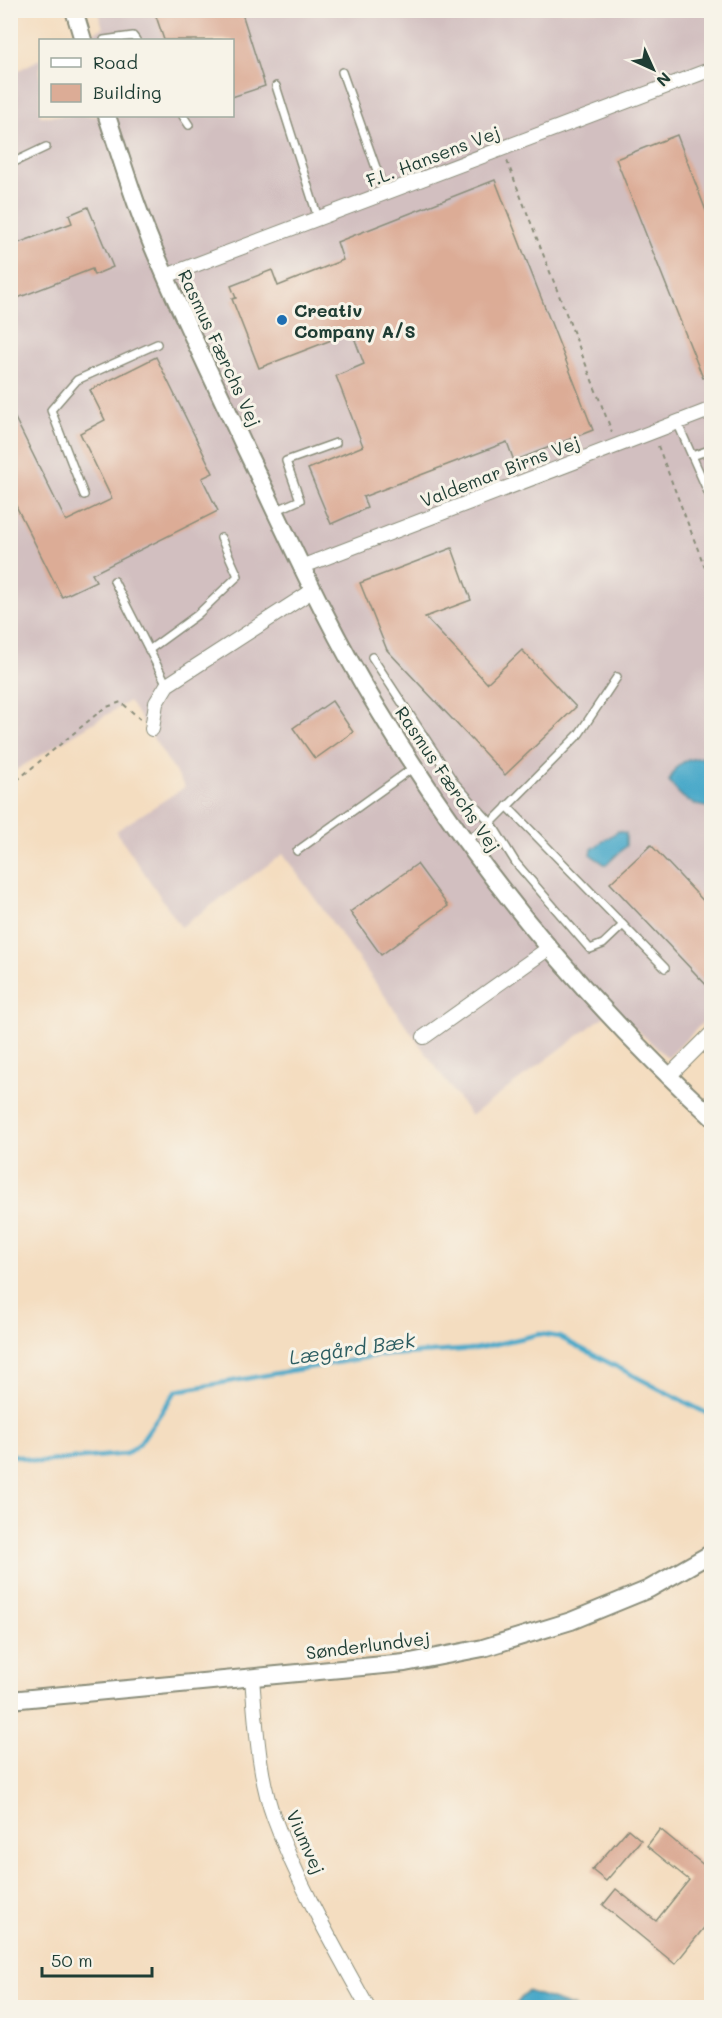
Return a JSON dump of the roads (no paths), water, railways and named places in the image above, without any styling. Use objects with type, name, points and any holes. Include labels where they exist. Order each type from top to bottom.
[{"type":"street","points":[[74,10],[82,39]]},
{"type":"street","name":"F.L. Hansens Vej","points":[[166,276],[711,69]]},
{"type":"street","name":"Rasmus Færchs Vej","points":[[107,117],[166,276],[312,591],[377,708],[414,767],[466,841],[549,948],[592,998],[668,1077],[711,1117]]},
{"type":"street","name":"Valdemar Birns Vej","points":[[302,567],[711,409]]},
{"type":"street","points":[[152,729],[156,703],[167,685],[312,591]]},
{"type":"street","points":[[424,1037],[549,948]]},
{"type":"street","points":[[668,1077],[711,1033]]},
{"type":"street","name":"Sønderlundvej","points":[[10,1700],[405,1663],[483,1648],[571,1621],[649,1589],[711,1553]]},
{"type":"street","name":"Viumvej","points":[[252,1678],[265,1786],[274,1818],[329,1937],[368,2007]]},
{"type":"lane","points":[[111,39],[133,36],[135,39]]},
{"type":"lane","points":[[342,72],[385,193]]},
{"type":"lane","points":[[276,86],[318,218]]},
{"type":"lane","points":[[184,117],[189,125]]},
{"type":"lane","points":[[10,164],[46,147]]},
{"type":"lane","points":[[84,495],[51,410],[77,380],[157,344]]},
{"type":"lane","points":[[677,422],[711,501]]},
{"type":"lane","points":[[275,511],[300,500],[286,461],[336,443]]},
{"type":"lane","points":[[692,456],[711,449]]},
{"type":"lane","points":[[149,650],[197,615],[238,576],[221,538]]},
{"type":"lane","points":[[114,581],[167,685]]},
{"type":"lane","points":[[372,657],[454,782],[491,823],[516,863],[590,949],[603,944],[623,925]]},
{"type":"lane","points":[[466,841],[491,823],[579,734],[616,677]]},
{"type":"lane","points":[[297,851],[414,767]]},
{"type":"lane","points":[[507,806],[665,968]]},
{"type":"water","points":[[705,757],[711,761],[711,807],[704,807],[687,800],[669,781],[682,763]]},
{"type":"water","points":[[618,831],[626,833],[626,846],[606,865],[591,855],[592,849]]},
{"type":"water","points":[[527,1991],[575,2007],[514,2007]]},
{"type":"waterway","name":"Lægård Bæk","points":[[10,1454],[38,1462],[126,1454],[139,1444],[176,1391],[375,1356],[475,1349],[540,1334],[559,1337],[712,1416]]},
{"type":"place","name":"Creativ Company A/S","points":[[282,320]]}]
